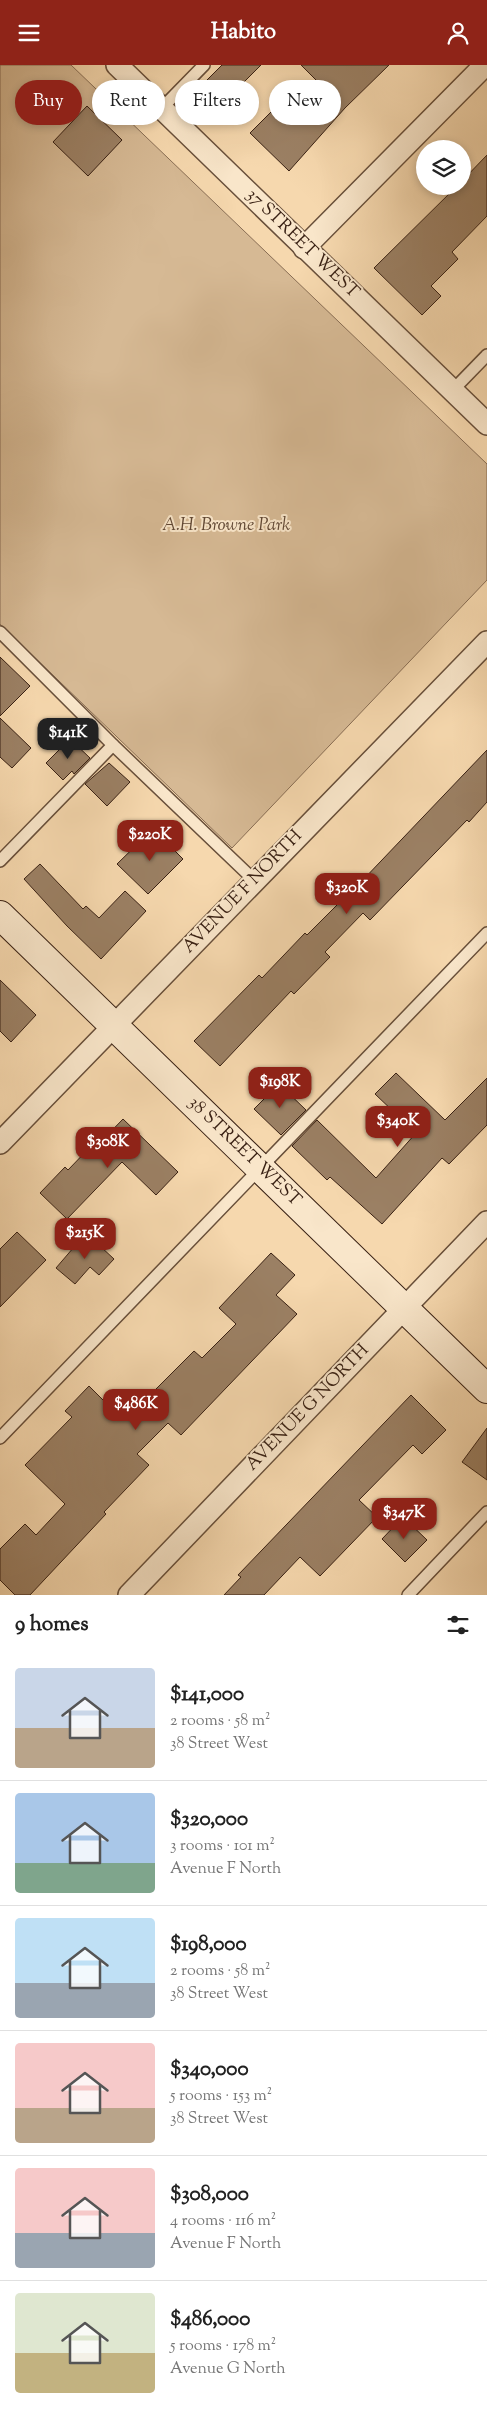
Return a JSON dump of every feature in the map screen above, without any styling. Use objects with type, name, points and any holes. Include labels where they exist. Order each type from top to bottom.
[{"type":"street","name":"37 STREET WEST","points":[[117,65],[133,80]]},
{"type":"street","points":[[304,247],[486,65]]},
{"type":"street","name":"37 STREET WEST","points":[[165,110],[487,423]]},
{"type":"street","name":"AVENUE F NORTH","points":[[0,1143],[487,642]]},
{"type":"street","name":"38 STREET WEST","points":[[0,915],[487,1389]]},
{"type":"street","name":"AVENUE G NORTH","points":[[129,1595],[487,1222]]},
{"type":"lane","points":[[165,104],[204,65]]},
{"type":"lane","points":[[453,391],[487,355]]},
{"type":"lane","points":[[0,632],[113,745],[254,880]]},
{"type":"lane","points":[[0,861],[113,745]]},
{"type":"lane","points":[[0,1438],[487,933]]},
{"type":"lane","points":[[408,1595],[487,1512]]},
{"type":"green space","name":"A.H. Browne Park","points":[[0,65],[71,65],[92,85],[92,125],[134,125],[487,464],[487,580],[232,848],[0,624]]},
{"type":"building","points":[[222,65],[261,65],[246,80],[207,80]]},
{"type":"building","points":[[301,65],[389,65],[341,112],[341,80],[316,80]]},
{"type":"building","points":[[87,106],[92,111],[92,125],[107,125],[122,140],[88,176],[53,142],[69,125],[82,125],[82,111]]},
{"type":"building","points":[[269,114],[269,125],[330,125],[289,171],[250,133]]},
{"type":"building","points":[[487,155],[487,216],[452,252],[458,259],[431,286],[441,296],[422,315],[374,268],[448,195],[471,195],[471,172]]},
{"type":"building","points":[[0,657],[30,686],[0,716]]},
{"type":"building","points":[[0,718],[31,748],[12,768],[0,757]]},
{"type":"building","points":[[70,739],[90,758],[74,774],[72,771],[63,780],[46,763]]},
{"type":"building","points":[[487,750],[487,802],[469,822],[467,820],[370,920],[363,913],[325,952],[330,957],[294,994],[291,991],[220,1066],[194,1041],[259,975],[262,978],[305,933],[307,935],[339,905]]},
{"type":"building","points":[[109,763],[130,782],[107,806],[85,784]]},
{"type":"building","points":[[153,829],[183,859],[148,894],[117,864]]},
{"type":"building","points":[[40,864],[83,909],[86,906],[99,918],[125,891],[146,911],[101,959],[67,926],[24,879]]},
{"type":"building","points":[[0,980],[36,1015],[11,1042],[0,1031]]},
{"type":"building","points":[[396,1073],[445,1120],[487,1078],[487,1125],[449,1164],[442,1158],[382,1224],[330,1177],[327,1180],[292,1146],[317,1120],[376,1178],[416,1133],[375,1094]]},
{"type":"building","points":[[279,1084],[306,1110],[281,1135],[254,1109]]},
{"type":"building","points":[[123,1119],[178,1172],[156,1195],[122,1162],[67,1219],[40,1193],[65,1167],[68,1170],[93,1144],[96,1147]]},
{"type":"building","points":[[17,1232],[46,1260],[0,1307],[0,1249]]},
{"type":"building","points":[[86,1233],[114,1259],[99,1275],[90,1267],[75,1284],[56,1268]]},
{"type":"building","points":[[271,1253],[295,1275],[276,1295],[297,1314],[181,1435],[168,1423],[137,1454],[149,1465],[104,1512],[106,1514],[30,1595],[15,1595],[0,1580],[0,1549],[25,1524],[36,1535],[65,1504],[25,1465],[72,1417],[65,1411],[89,1386],[124,1421],[194,1351],[202,1358],[236,1324],[219,1308]]},
{"type":"building","points":[[411,1395],[446,1430],[422,1454],[413,1445],[359,1500],[377,1517],[320,1576],[300,1557],[264,1595],[224,1595],[241,1577],[238,1575]]},
{"type":"building","points":[[487,1428],[487,1480],[462,1462]]},
{"type":"building","points":[[403,1517],[427,1540],[405,1562],[382,1539]]}]
